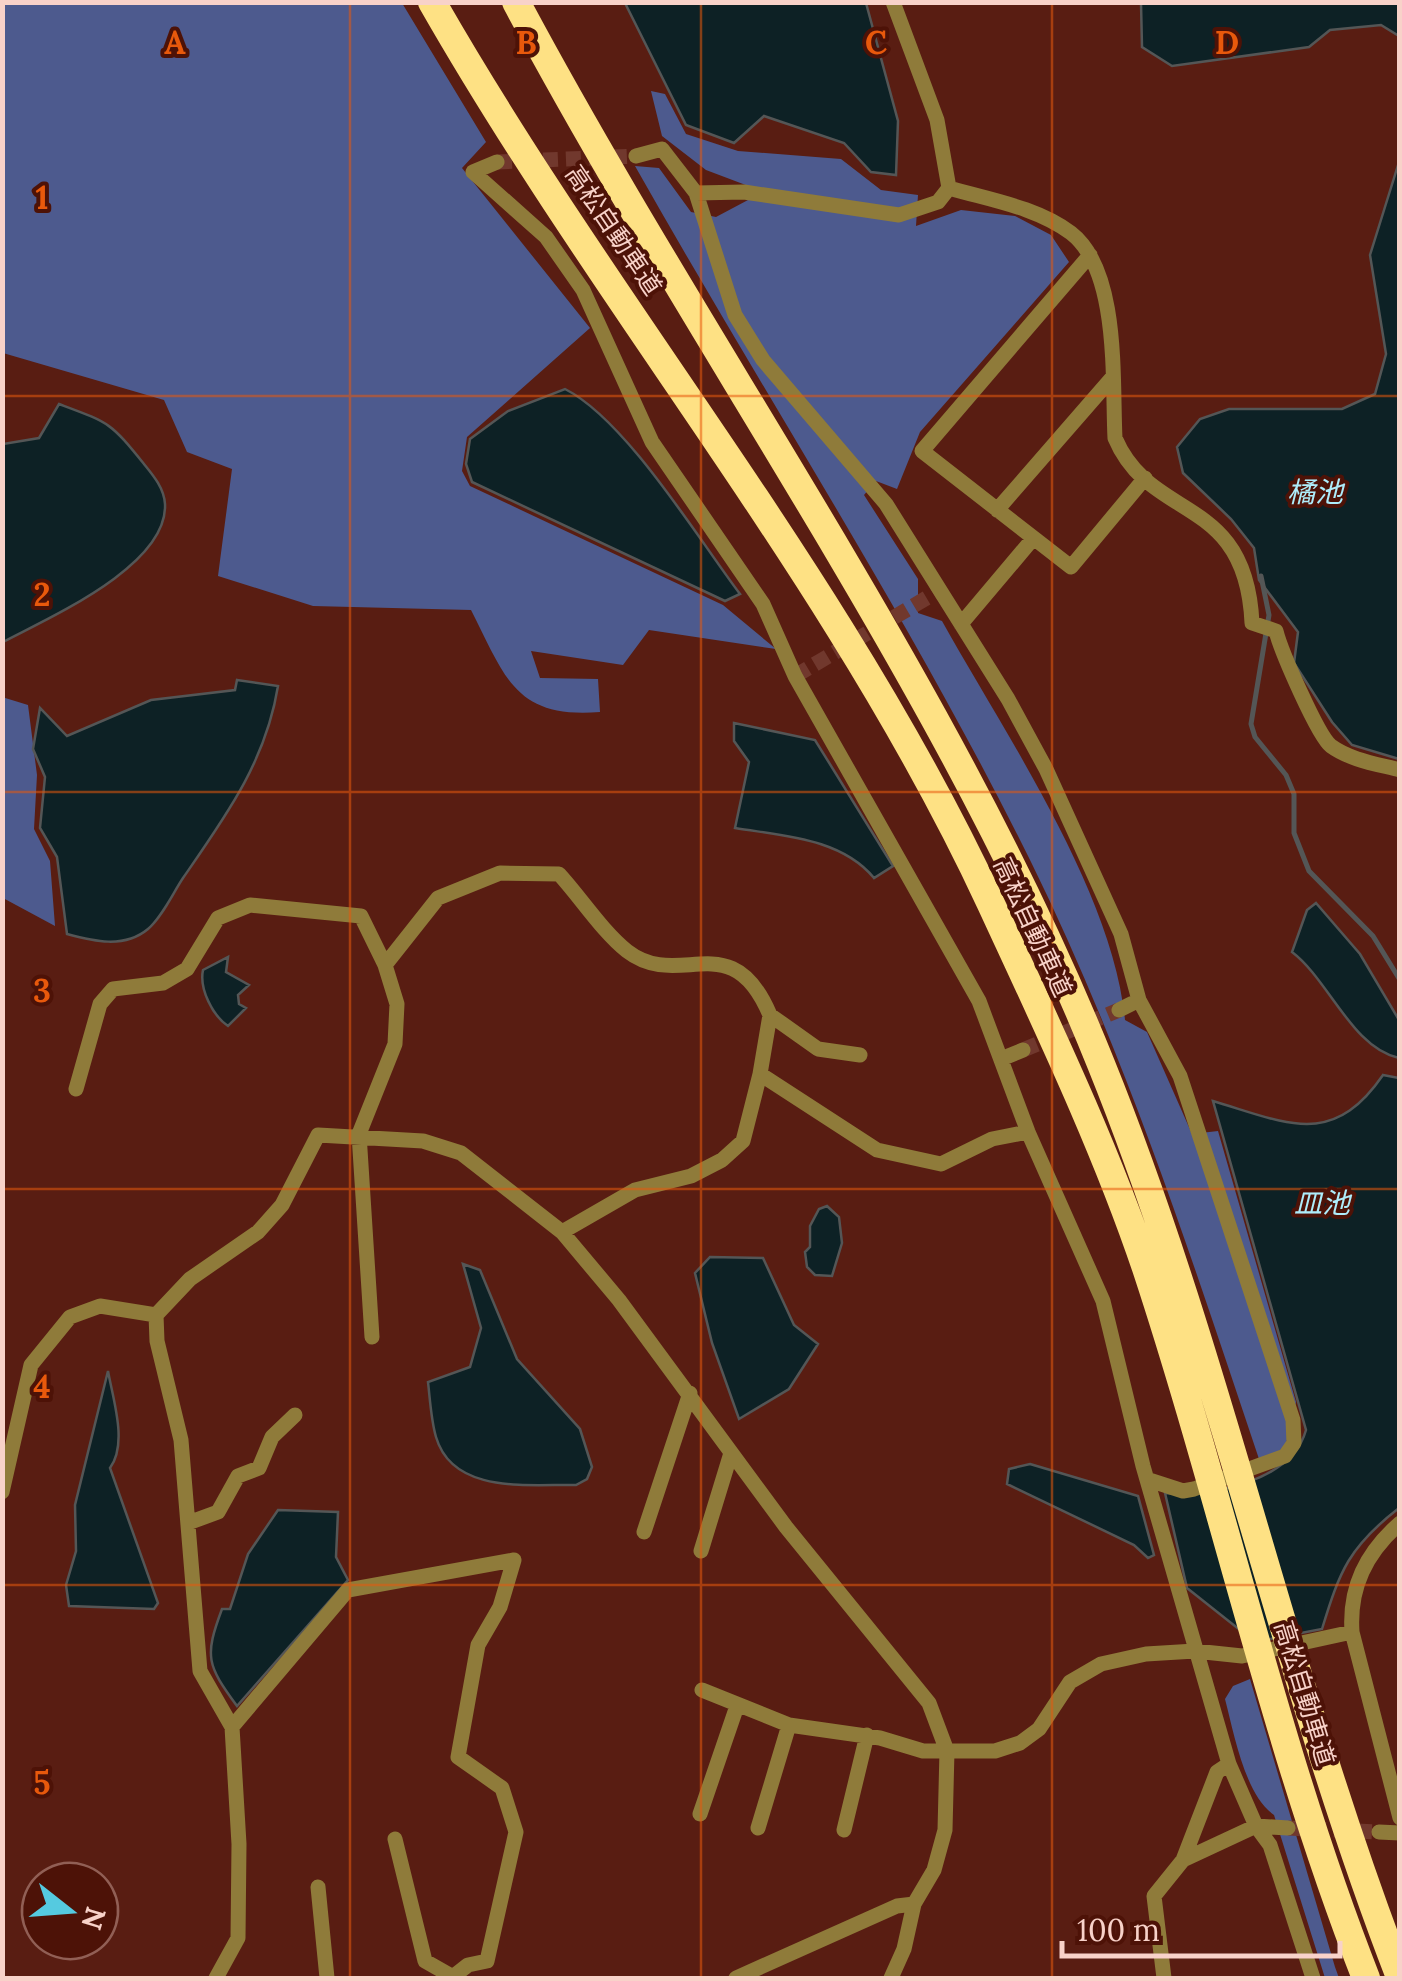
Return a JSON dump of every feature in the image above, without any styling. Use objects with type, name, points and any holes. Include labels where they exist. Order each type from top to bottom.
[{"type":"highway","name":"高松自動車道","points":[[432,2],[592,254],[806,569],[901,732],[988,898],[1070,1080],[1146,1267],[1270,1682],[1366,1978]]},
{"type":"highway","name":"高松自動車道","points":[[516,2],[912,684],[1019,884],[1100,1062],[1173,1263],[1298,1672],[1400,1977]]},
{"type":"street","points":[[696,192],[744,192],[899,215],[938,202],[949,188],[937,120],[893,2]]},
{"type":"street","points":[[636,156],[662,149],[696,192],[735,316],[763,360],[886,504],[962,624],[1036,751],[1089,858],[1120,934],[1139,1000],[1180,1076],[1292,1420],[1294,1443],[1286,1456],[1183,1491],[1149,1480]]},
{"type":"street","points":[[498,162],[473,172],[492,194],[546,237],[583,290],[652,442],[763,604],[795,676],[979,1001],[1028,1132],[1103,1301],[1195,1651],[1229,1764],[1256,1826],[1270,1845],[1313,1978]]},
{"type":"street","points":[[949,188],[1055,222],[1090,255],[1112,340],[1115,438],[1145,478],[1220,530],[1238,553],[1252,623],[1276,631],[1288,667],[1328,744],[1352,757],[1400,770]]},
{"type":"street","points":[[1090,255],[922,451],[1032,541],[1071,567],[1145,478]]},
{"type":"street","points":[[997,510],[1112,378]]},
{"type":"street","points":[[962,624],[1032,541]]},
{"type":"street","points":[[385,965],[438,898],[500,874],[559,874],[627,951],[654,964],[718,962],[756,983],[770,1015],[818,1049],[860,1054]]},
{"type":"street","points":[[76,1089],[100,1004],[113,989],[163,983],[187,969],[218,918],[250,904],[361,916],[385,965],[397,1004],[394,1044],[360,1134],[372,1337]]},
{"type":"street","points":[[1120,1010],[1139,1000]]},
{"type":"street","points":[[562,1232],[636,1190],[691,1176],[722,1160],[744,1141],[770,1015]]},
{"type":"street","points":[[1001,1060],[1022,1050]]},
{"type":"street","points":[[760,1074],[877,1150],[941,1164],[992,1138],[1028,1132]]},
{"type":"street","points":[[216,1978],[238,1938],[240,1844],[232,1727],[200,1670],[180,1440],[156,1341],[156,1315],[190,1279],[258,1232],[282,1205],[318,1135],[360,1134],[422,1141],[461,1153],[562,1232],[929,1703],[947,1751],[945,1830],[934,1870],[914,1904],[904,1949],[891,1978]]},
{"type":"street","points":[[2,1492],[32,1365],[70,1316],[100,1306],[156,1315]]},
{"type":"street","points":[[644,1532],[690,1393]]},
{"type":"street","points":[[188,1522],[218,1512],[238,1476],[259,1468],[272,1437],[295,1414]]},
{"type":"street","points":[[701,1551],[731,1453]]},
{"type":"street","points":[[1400,1523],[1379,1541],[1360,1572],[1350,1604],[1352,1632],[1400,1818]]},
{"type":"street","points":[[232,1727],[348,1590],[514,1560],[500,1607],[478,1645],[458,1757],[502,1788],[516,1832],[486,1961],[468,1965],[454,1977],[425,1961],[395,1839]]},
{"type":"street","points":[[702,1690],[789,1725],[867,1735],[923,1751],[995,1751],[1020,1743],[1038,1729],[1070,1682],[1101,1664],[1146,1654],[1195,1651],[1242,1656],[1352,1632]]},
{"type":"street","points":[[700,1814],[738,1706]]},
{"type":"street","points":[[758,1828],[789,1725]]},
{"type":"street","points":[[844,1830],[867,1735]]},
{"type":"street","points":[[1164,1978],[1154,1896],[1182,1860],[1217,1772],[1229,1764]]},
{"type":"street","points":[[1182,1860],[1256,1826],[1288,1828]]},
{"type":"street","points":[[1379,1832],[1400,1833]]},
{"type":"street","points":[[318,1887],[328,1978]]},
{"type":"street","points":[[736,1978],[897,1906],[914,1904]]},
{"type":"shaded area","points":[[2,3],[402,3],[486,142],[462,168],[590,328],[467,437],[462,471],[470,486],[723,605],[776,649],[649,630],[623,665],[531,651],[540,678],[598,679],[600,712],[571,712],[548,708],[516,688],[493,655],[471,610],[313,606],[218,576],[232,469],[187,452],[164,400],[3,353]]},
{"type":"shaded area","points":[[651,91],[665,94],[686,134],[738,151],[841,159],[881,190],[918,195],[916,226],[961,210],[1015,216],[1051,235],[1069,262],[920,432],[897,489],[876,481],[864,495],[918,579],[918,613],[942,621],[1053,815],[1100,920],[1116,971],[1125,1020],[1147,1032],[1192,1134],[1218,1131],[1296,1402],[1285,1448],[1260,1462],[1127,1083],[1031,862],[938,685],[635,166],[659,168],[691,212],[716,217],[748,200],[751,187],[706,170],[662,136]]},
{"type":"shaded area","points":[[2,697],[28,705],[37,775],[34,829],[50,861],[55,926],[3,898]]},
{"type":"shaded area","points":[[1250,1679],[1339,1978],[1325,1978],[1274,1815],[1255,1793],[1237,1746],[1225,1699],[1233,1686]]},
{"type":"water","points":[[625,3],[866,3],[898,121],[896,175],[871,172],[844,143],[764,116],[734,143],[686,125]]},
{"type":"water","points":[[1141,3],[1399,3],[1399,36],[1381,25],[1330,30],[1309,47],[1172,66],[1142,47]]},
{"type":"water","name":"橘池","points":[[1399,162],[1399,759],[1352,745],[1332,722],[1294,663],[1298,632],[1259,580],[1254,548],[1231,519],[1183,473],[1177,447],[1200,419],[1229,409],[1342,409],[1375,394],[1386,354],[1370,255]]},
{"type":"water","points":[[565,389],[588,404],[636,452],[740,594],[725,601],[472,482],[466,464],[470,439],[508,411]]},
{"type":"water","points":[[59,404],[108,425],[133,450],[163,493],[161,527],[127,569],[75,604],[3,642],[3,444],[39,438]]},
{"type":"water","points":[[237,680],[278,686],[264,739],[229,810],[163,912],[148,929],[129,939],[98,941],[67,934],[57,857],[40,828],[45,777],[33,749],[40,708],[67,736],[151,700],[235,690]]},
{"type":"water","points":[[734,723],[815,740],[893,866],[874,878],[845,854],[828,847],[735,828],[749,762],[734,741]]},
{"type":"water","points":[[1316,903],[1360,954],[1399,1020],[1399,1058],[1368,1041],[1292,952],[1307,910]]},
{"type":"water","points":[[228,957],[226,972],[249,985],[238,995],[239,1004],[246,1008],[228,1026],[208,1001],[202,977],[203,970]]},
{"type":"water","name":"皿池","points":[[1383,1075],[1399,1078],[1399,1508],[1368,1535],[1348,1561],[1322,1629],[1255,1642],[1187,1588],[1165,1493],[1205,1492],[1248,1482],[1285,1462],[1298,1448],[1306,1430],[1213,1101],[1286,1122],[1326,1122],[1364,1098]]},
{"type":"water","points":[[827,1206],[839,1217],[842,1243],[832,1276],[815,1275],[807,1267],[805,1252],[810,1247],[810,1226],[819,1209]]},
{"type":"water","points":[[710,1257],[763,1258],[794,1325],[818,1344],[789,1389],[739,1419],[712,1343],[695,1273]]},
{"type":"water","points":[[463,1264],[480,1270],[517,1359],[580,1429],[592,1467],[587,1479],[576,1485],[495,1482],[459,1469],[445,1456],[434,1430],[428,1382],[470,1367],[481,1328]]},
{"type":"water","points":[[108,1371],[119,1434],[110,1468],[158,1603],[154,1609],[69,1606],[66,1585],[76,1551],[75,1505]]},
{"type":"water","points":[[1030,1464],[1138,1496],[1154,1555],[1148,1558],[1134,1545],[1007,1484],[1009,1469]]},
{"type":"water","points":[[278,1510],[338,1512],[336,1557],[348,1580],[237,1706],[214,1670],[213,1639],[222,1609],[230,1609],[248,1554]]},
{"type":"waterway","points":[[1261,576],[1269,615],[1251,724],[1255,737],[1286,775],[1294,794],[1294,833],[1309,871],[1373,936],[1400,980]]},
{"type":"tunnel","points":[[497,162],[636,156]]},
{"type":"tunnel","points":[[795,676],[940,590]]},
{"type":"tunnel","points":[[1023,1050],[1119,1010]]},
{"type":"tunnel","points":[[1288,1828],[1379,1832]]}]
